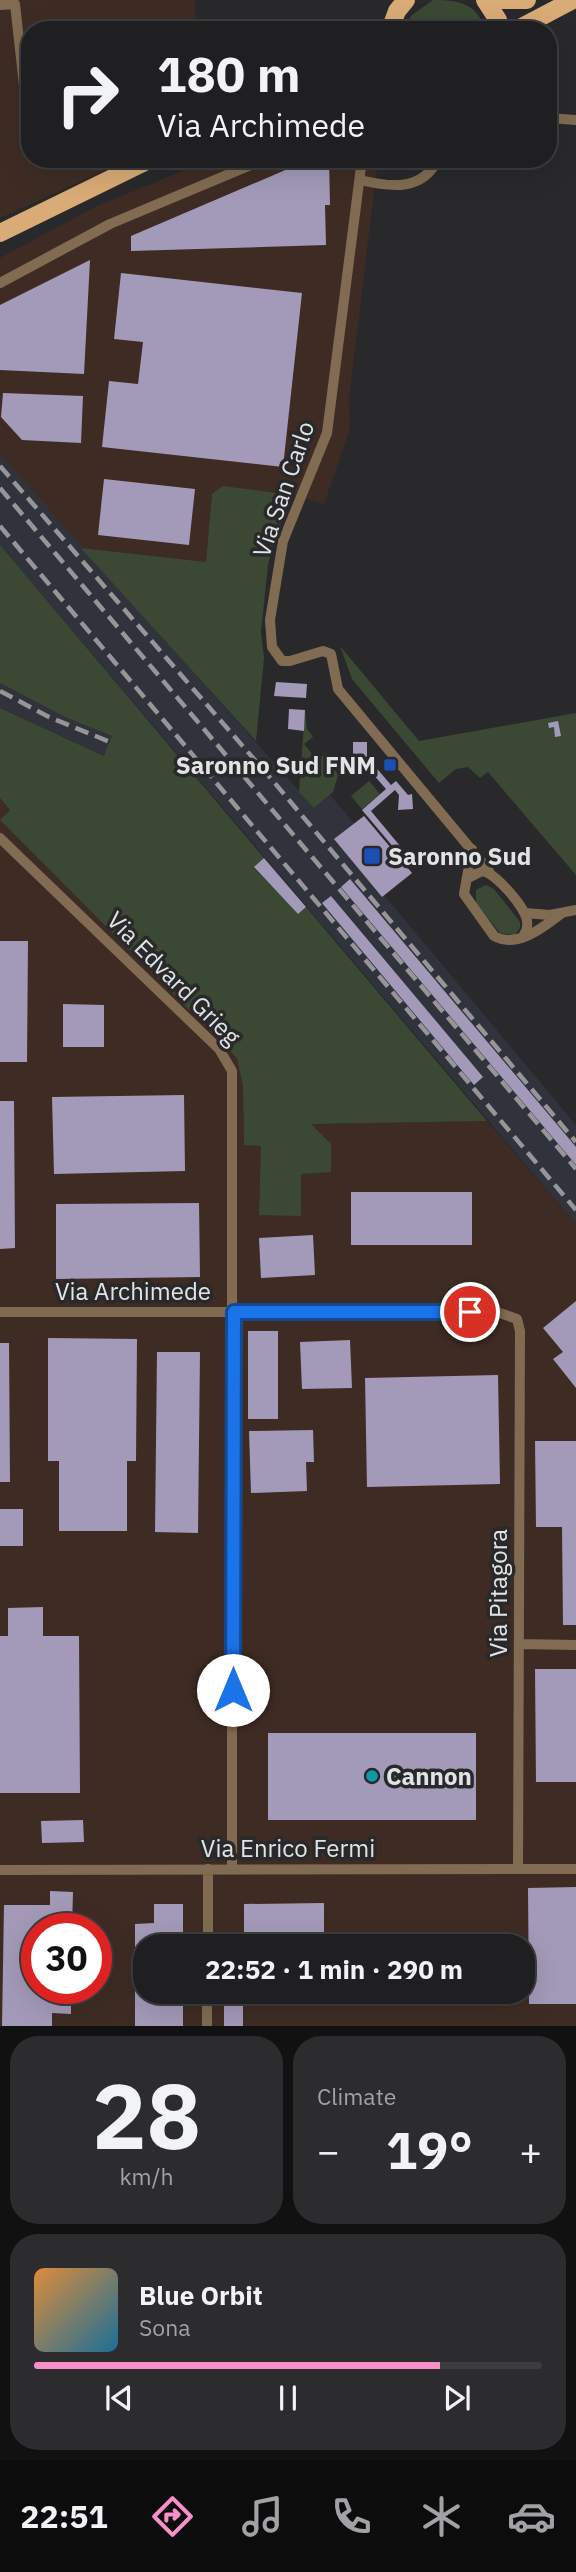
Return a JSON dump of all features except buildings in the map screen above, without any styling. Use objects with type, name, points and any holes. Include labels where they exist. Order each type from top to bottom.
[{"type":"main road","points":[[393,21],[406,0]]},
{"type":"main road","points":[[485,0],[498,21]]},
{"type":"main road","points":[[502,0],[527,0]]},
{"type":"main road","points":[[533,21],[573,0]]},
{"type":"main road","points":[[0,233],[133,168]]},
{"type":"street","points":[[0,5],[15,4],[21,58]]},
{"type":"street","points":[[557,119],[576,120]]},
{"type":"street","points":[[557,126],[576,128]]},
{"type":"street","points":[[0,283],[110,224],[244,168]]},
{"type":"street","name":"Via San Carlo","points":[[361,168],[327,433],[302,491],[278,560],[270,640],[274,654],[286,662],[328,652],[333,658],[338,689],[525,913]]},
{"type":"street","points":[[360,180],[390,185],[412,184],[432,168]]},
{"type":"street","name":"Via Edvard Grieg","points":[[0,838],[229,1062],[234,1092],[232,1869]]},
{"type":"street","points":[[471,848],[465,884],[466,900],[494,936],[506,941],[522,938],[562,913]]},
{"type":"street","points":[[468,878],[482,871],[489,871]]},
{"type":"street","points":[[522,938],[528,927],[525,913],[562,913],[576,910]]},
{"type":"street","name":"Via Archimede","points":[[0,1312],[497,1312],[517,1319]]},
{"type":"street","name":"Via Pitagora","points":[[517,1319],[520,1331],[518,1869]]},
{"type":"street","points":[[519,1644],[576,1645]]},
{"type":"street","points":[[208,1869],[208,1934]]},
{"type":"street","name":"Via Enrico Fermi","points":[[0,1870],[576,1869]]},
{"type":"street","points":[[207,2004],[207,2026]]},
{"type":"shaded area","points":[[0,0],[195,0],[196,21],[21,21],[21,168],[110,168],[0,218]]},
{"type":"shaded area","points":[[190,168],[377,168],[349,398],[350,428],[324,504],[281,492],[212,494],[206,562],[81,548],[0,454],[0,258],[97,206]]},
{"type":"shaded area","points":[[0,454],[314,808],[330,795],[354,823],[364,816],[412,873],[384,895],[576,1125],[576,1224],[0,545]]},
{"type":"shaded area","points":[[0,683],[65,717],[112,736],[105,756],[0,708]]},
{"type":"shaded area","points":[[0,798],[10,810],[1,821],[237,1058],[243,1086],[244,1144],[261,1145],[301,1173],[310,1124],[487,1121],[576,1224],[576,2026],[0,2026]]},
{"type":"green space","points":[[433,0],[450,1],[472,9],[482,21],[408,21],[411,16]]},
{"type":"green space","points":[[223,486],[292,495],[274,541],[268,565],[261,632],[264,658],[256,741],[81,548],[206,562],[212,494]]},
{"type":"green space","points":[[0,545],[264,858],[254,868],[298,913],[306,907],[487,1121],[311,1124],[331,1144],[331,1172],[301,1174],[301,1216],[259,1215],[261,1146],[244,1145],[243,1086],[237,1058],[0,820],[10,810],[0,798],[0,708],[104,756],[112,736],[65,717],[0,683]]},
{"type":"green space","points":[[340,646],[419,741],[576,713],[576,875],[488,772],[480,778],[468,767],[456,769],[439,783],[352,679]]},
{"type":"green space","points":[[305,710],[307,729],[313,737],[304,744],[317,760],[326,753],[338,775],[333,792],[314,808],[299,792]]},
{"type":"green space","points":[[369,781],[380,794],[362,809],[351,796]]},
{"type":"green space","points":[[486,885],[494,889],[520,922],[520,928],[515,935],[500,933],[476,903],[476,890]]},
{"type":"railway","points":[[0,466],[273,781],[576,1142]]},
{"type":"railway","points":[[0,488],[576,1169]]},
{"type":"railway","points":[[0,526],[576,1210]]},
{"type":"railway","points":[[0,691],[49,717],[110,742]]},
{"type":"place","name":"Saronno Sud FNM","points":[[390,765]]},
{"type":"place","name":"Saronno Sud","points":[[372,856]]},
{"type":"place","name":"Cannon","points":[[372,1776]]},
{"type":"route","points":[[233,1690],[234,1312],[470,1312]]}]
